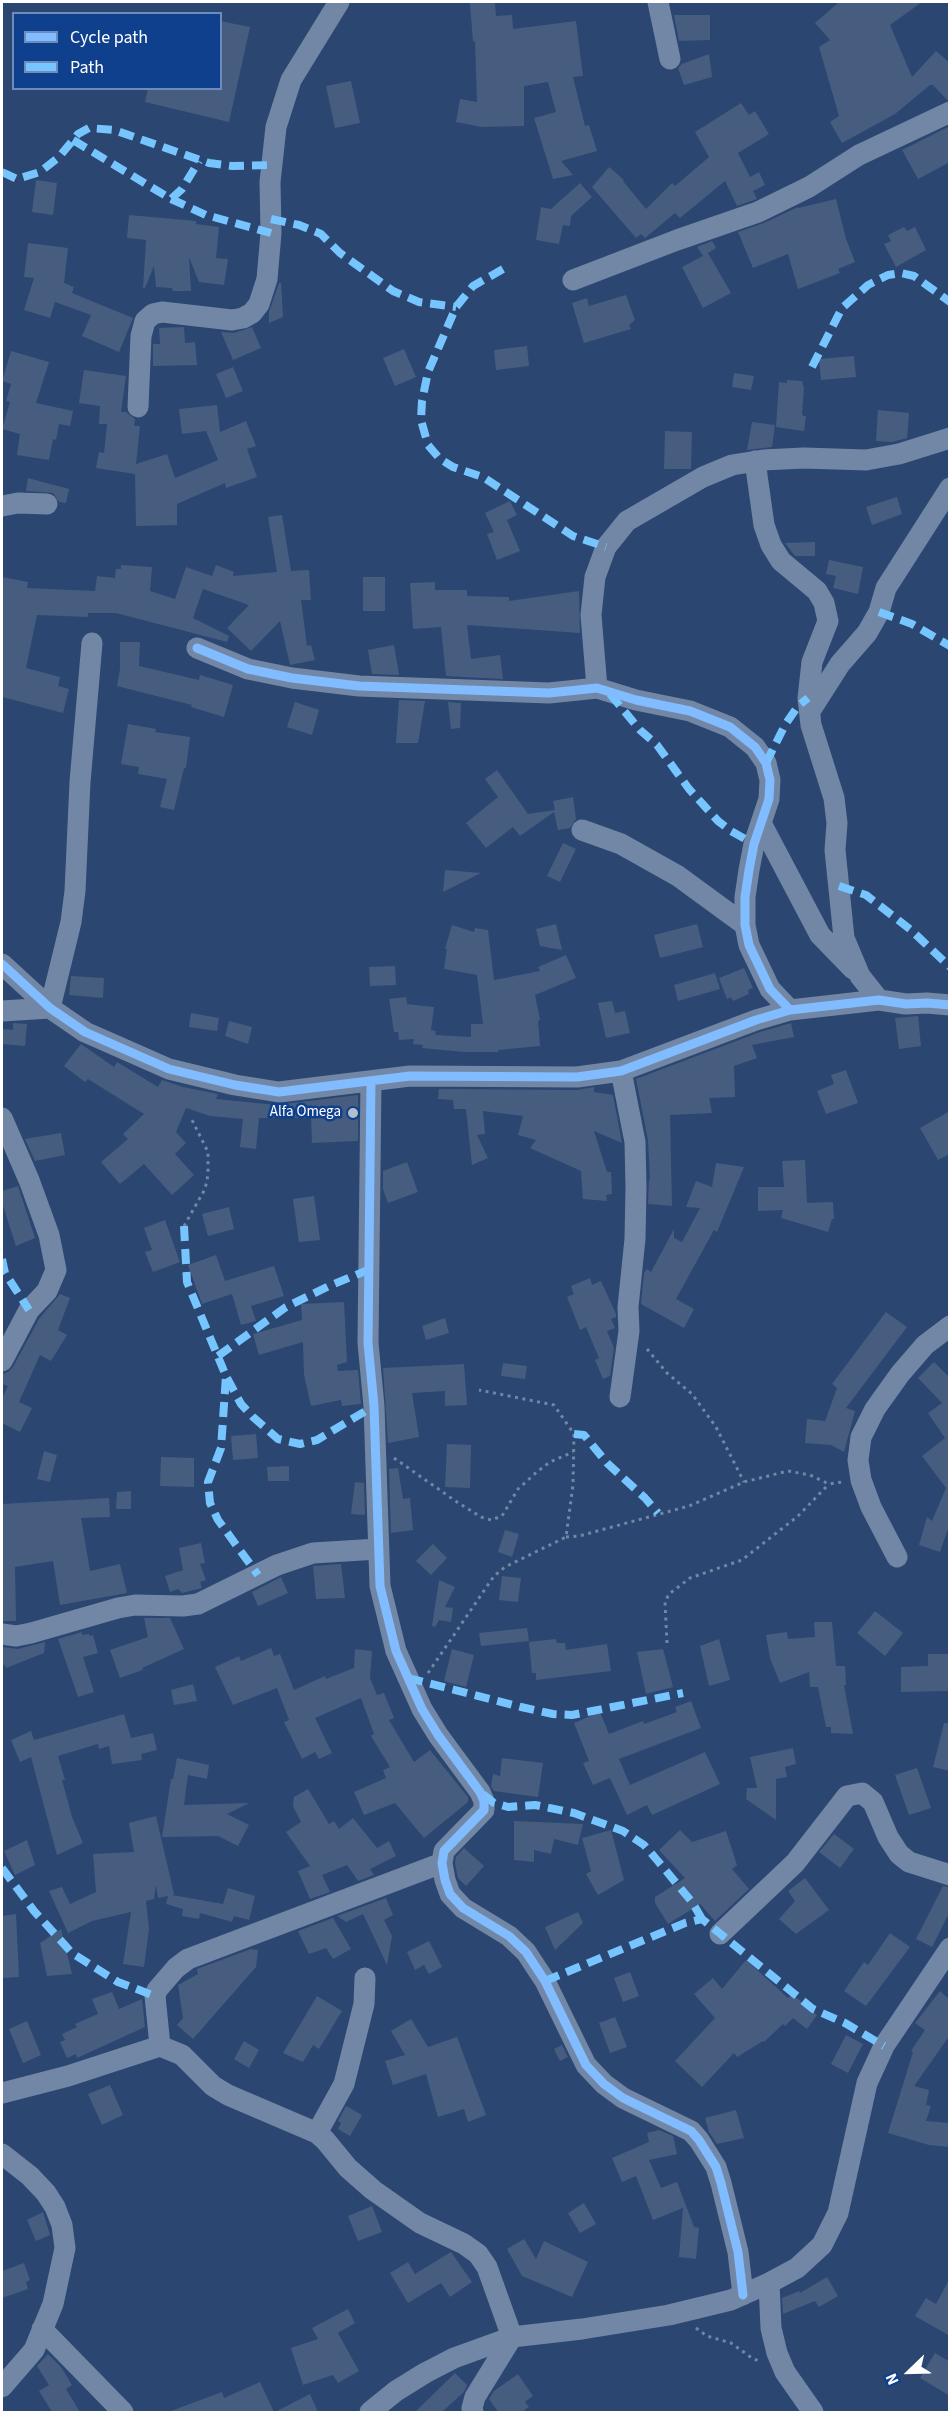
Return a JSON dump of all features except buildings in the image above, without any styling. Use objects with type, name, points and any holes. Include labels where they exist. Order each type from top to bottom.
[{"type":"street","points":[[138,406],[141,336],[145,321],[153,314],[162,312],[232,320],[252,313],[259,304],[267,279],[271,233],[270,182],[276,127],[291,80],[339,2]]},
{"type":"street","points":[[658,2],[670,59]]},
{"type":"street","points":[[573,280],[758,212],[809,188],[859,155],[950,112]]},
{"type":"street","points":[[597,688],[591,615],[595,577],[606,547],[627,521],[703,477],[732,465],[804,458],[866,460],[899,454],[950,438]]},
{"type":"street","points":[[755,461],[764,525],[771,545],[781,561],[816,591],[825,603],[828,621],[812,662],[808,698],[812,725],[834,798],[837,823],[835,850],[844,938],[860,976]]},
{"type":"street","points":[[810,711],[840,664],[867,633],[879,612],[886,588],[950,488]]},
{"type":"street","points":[[2,506],[18,503],[47,504]]},
{"type":"street","points":[[50,1008],[71,922],[75,891],[80,782],[92,643]]},
{"type":"street","points":[[197,648],[248,669],[292,678],[359,686],[549,693],[597,688],[636,700],[690,711],[730,727],[755,747],[766,763],[770,780],[769,799],[754,844],[749,870],[745,897],[745,925],[749,945],[770,989],[790,1010]]},
{"type":"street","points":[[762,825],[820,935],[860,976],[879,1000]]},
{"type":"street","points":[[582,830],[621,843],[678,876],[745,925]]},
{"type":"street","points":[[2,963],[50,1008],[85,1032],[169,1069],[235,1085],[279,1092],[410,1076],[577,1077],[621,1071],[756,1020],[790,1010],[879,1000],[906,1004],[950,1005]]},
{"type":"street","points":[[3,1016],[50,1008]]},
{"type":"street","points":[[620,1397],[629,1331],[628,1307],[635,1239],[635,1142],[621,1071]]},
{"type":"street","points":[[371,1081],[368,1343],[374,1406],[380,1586],[396,1651],[422,1709],[438,1736],[480,1792],[484,1801],[484,1810],[444,1851],[442,1863],[450,1894],[463,1908],[509,1936],[526,1953],[545,1981],[586,2065],[604,2084],[623,2098],[691,2132],[699,2140],[716,2167],[721,2183],[738,2252],[743,2295]]},
{"type":"street","points":[[2,1118],[29,1180],[49,1235],[56,1270],[46,1291],[29,1310],[2,1361]]},
{"type":"street","points":[[897,1557],[871,1508],[861,1480],[858,1460],[861,1437],[875,1409],[900,1374],[925,1345],[950,1326]]},
{"type":"street","points":[[2,1634],[16,1636],[31,1633],[135,1605],[198,1604],[277,1565],[313,1553],[378,1550]]},
{"type":"street","points":[[720,1934],[795,1863],[847,1796],[862,1793],[873,1802],[888,1837],[899,1854],[909,1862],[950,1875]]},
{"type":"street","points":[[160,2046],[155,1996],[157,1990],[176,1968],[188,1959],[442,1863]]},
{"type":"street","points":[[370,2412],[396,2391],[424,2373],[454,2358],[512,2337],[669,2315],[731,2300],[797,2268],[822,2245],[838,2213],[867,2084],[884,2046],[950,1948]]},
{"type":"street","points":[[317,2133],[344,2084],[363,2004],[365,1978]]},
{"type":"street","points":[[2,2093],[68,2076],[160,2046],[182,2055],[213,2086],[228,2095],[317,2133],[348,2168],[388,2202],[420,2223],[464,2244],[478,2254],[493,2282],[512,2337]]},
{"type":"street","points":[[2,2154],[30,2176],[46,2193],[62,2225],[65,2248],[53,2304],[34,2350],[2,2387]]},
{"type":"street","points":[[769,2283],[771,2328],[777,2353],[785,2372],[813,2412]]},
{"type":"street","points":[[42,2329],[123,2412]]},
{"type":"street","points":[[473,2412],[475,2397],[512,2337]]},
{"type":"path","points":[[184,1226],[205,1189],[208,1175],[208,1152],[191,1118]]},
{"type":"path","points":[[629,1331],[668,1373],[692,1394],[716,1427],[744,1482]]},
{"type":"path","points":[[479,1390],[554,1405],[574,1434],[573,1485],[566,1537]]},
{"type":"path","points":[[376,1451],[397,1459],[457,1502],[481,1517],[491,1520],[501,1516],[518,1489],[538,1471],[550,1462],[573,1452]]},
{"type":"path","points":[[422,1681],[494,1576],[505,1567],[566,1537],[579,1536],[689,1506],[744,1482],[788,1471],[810,1475],[829,1484],[861,1480]]},
{"type":"path","points":[[667,1643],[665,1602],[669,1594],[690,1578],[750,1556],[798,1516],[829,1484]]},
{"type":"path","points":[[669,2315],[686,2322],[707,2336],[731,2343],[752,2358],[785,2372]]},
{"type":"marked path","points":[[2,172],[17,179],[40,172],[59,157],[78,134],[89,128],[114,130],[209,163],[232,166],[272,165]]},
{"type":"marked path","points":[[73,140],[171,199],[182,189],[199,161]]},
{"type":"marked path","points":[[171,199],[206,215],[271,233]]},
{"type":"marked path","points":[[271,219],[299,225],[321,234],[340,253],[393,291],[419,302],[456,307]]},
{"type":"marked path","points":[[503,269],[473,286],[456,307],[428,372],[421,420],[428,445],[440,459],[453,467],[483,477],[573,536],[606,547]]},
{"type":"marked path","points":[[812,367],[842,308],[868,285],[888,275],[901,273],[914,276],[950,302]]},
{"type":"marked path","points":[[879,612],[912,624],[950,646]]},
{"type":"marked path","points":[[610,694],[640,730],[657,745],[689,789],[718,821],[754,844]]},
{"type":"marked path","points":[[766,763],[785,725],[798,706],[808,698]]},
{"type":"marked path","points":[[839,886],[866,895],[911,930],[950,967]]},
{"type":"marked path","points":[[184,1226],[187,1282],[226,1376],[221,1448],[208,1482],[210,1503],[218,1520],[258,1575]]},
{"type":"marked path","points":[[2,1259],[5,1273],[29,1310]]},
{"type":"marked path","points":[[218,1356],[286,1307],[368,1270]]},
{"type":"marked path","points":[[227,1378],[241,1404],[253,1417],[278,1439],[300,1444],[317,1440],[374,1406]]},
{"type":"marked path","points":[[574,1434],[584,1435],[607,1463],[658,1513]]},
{"type":"marked path","points":[[408,1678],[553,1714],[572,1715],[683,1693]]},
{"type":"marked path","points":[[483,1794],[494,1803],[508,1807],[535,1805],[574,1813],[623,1831],[644,1845],[692,1902],[702,1919]]},
{"type":"marked path","points":[[2,1868],[34,1911],[72,1953],[118,1982],[155,1996]]},
{"type":"marked path","points":[[545,1981],[685,1923],[702,1919],[813,2009],[845,2023],[884,2046]]},
{"type":"cycle path","points":[[197,648],[248,669],[292,678],[359,686],[549,693],[597,688],[636,700],[690,711],[730,727],[755,747],[766,763],[770,780],[769,799],[754,844],[749,870],[745,897],[745,925],[749,945],[770,989],[790,1010]]},
{"type":"cycle path","points":[[2,964],[50,1008],[85,1032],[169,1069],[235,1085],[279,1092],[410,1076],[577,1077],[621,1071],[756,1020],[790,1010],[879,1000],[906,1004],[950,1005]]},
{"type":"cycle path","points":[[371,1081],[368,1343],[374,1406],[380,1586],[396,1651],[422,1709],[484,1801],[484,1810],[444,1851],[442,1863],[445,1880],[450,1894],[463,1908],[509,1936],[526,1952],[545,1981],[586,2065],[604,2084],[623,2098],[691,2131],[699,2140],[716,2167],[721,2183],[738,2252],[743,2295]]},
{"type":"place","name":"Alfa Omega","points":[[353,1113]]}]
